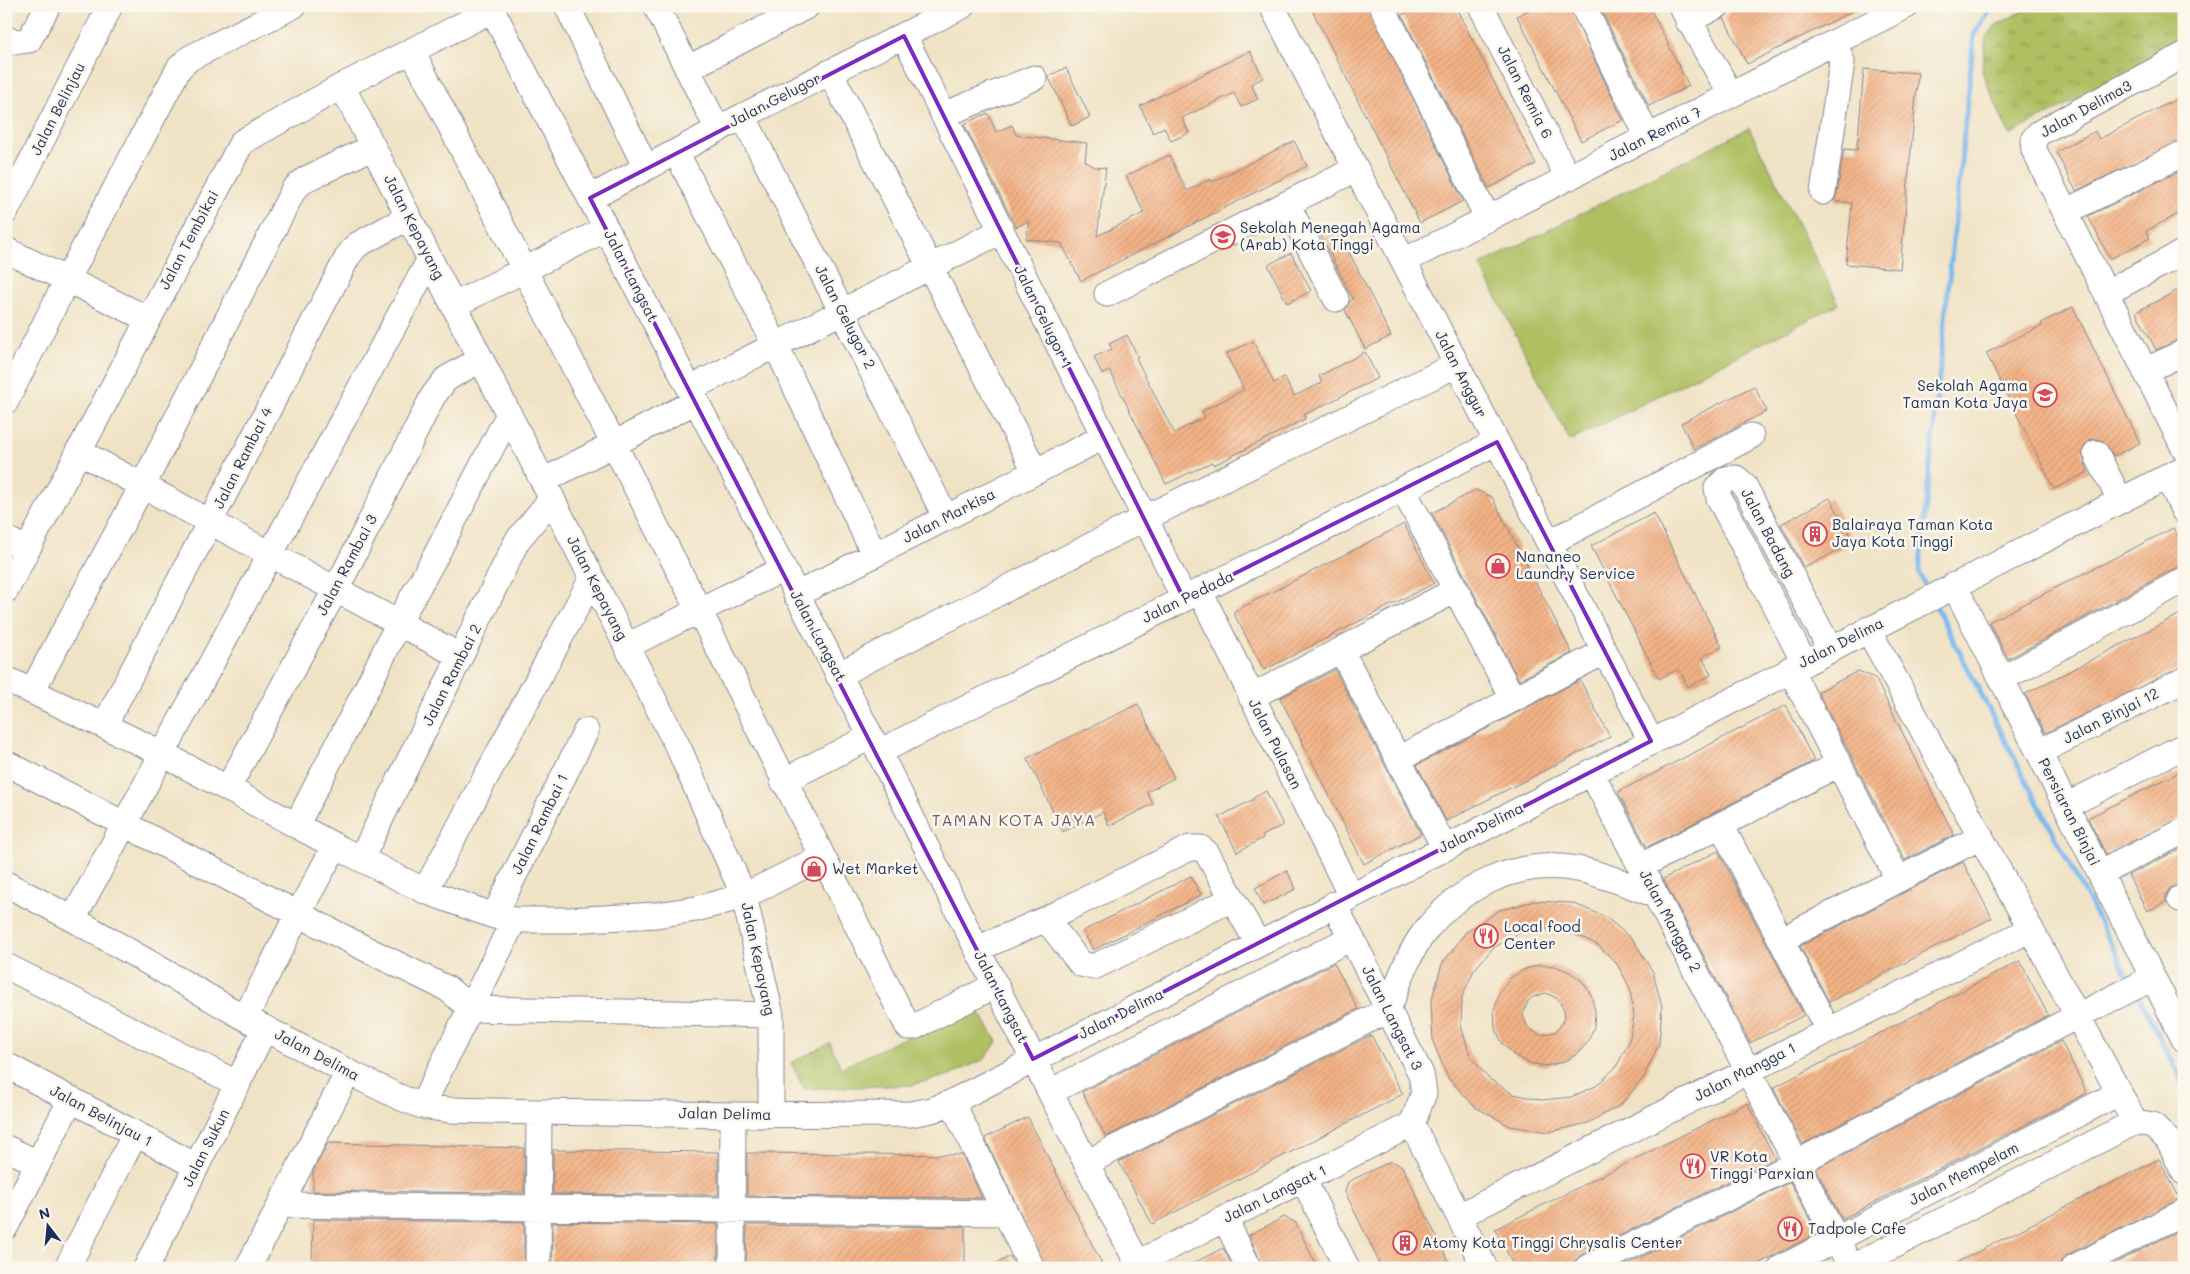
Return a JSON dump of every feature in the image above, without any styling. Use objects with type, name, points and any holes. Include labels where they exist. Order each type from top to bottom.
[{"type":"street","points":[[6,38],[10,42],[30,40],[48,6]]},
{"type":"street","name":"Jalan Belinjau","points":[[6,211],[110,6]]},
{"type":"street","points":[[6,401],[67,280],[179,68],[190,58],[294,6]]},
{"type":"street","points":[[567,6],[646,168]]},
{"type":"street","points":[[656,6],[718,130]]},
{"type":"street","points":[[687,69],[807,6]]},
{"type":"street","name":"Jalan Gelugor","points":[[590,198],[744,116],[962,6]]},
{"type":"street","name":"Jalan Anggur","points":[[1272,6],[1651,741]]},
{"type":"street","points":[[1382,6],[1488,219]]},
{"type":"street","name":"Jalan Remia 6","points":[[1481,6],[1568,178]]},
{"type":"street","points":[[1583,6],[1648,137]]},
{"type":"street","points":[[1717,6],[1685,13],[1731,95]]},
{"type":"street","name":"Jalan Remia 7","points":[[1404,261],[1906,6]]},
{"type":"street","name":"Jalan Tembikai","points":[[6,590],[17,544],[78,452],[242,142],[342,86],[491,8]]},
{"type":"street","name":"Jalan Langsat","points":[[491,8],[874,744],[977,950],[1139,1265]]},
{"type":"street","name":"Jalan Gelugor 1","points":[[904,36],[1103,437],[1145,518],[1192,596]]},
{"type":"street","points":[[1823,192],[1842,62],[1835,42]]},
{"type":"street","points":[[412,51],[699,610],[783,781],[908,1027],[914,1027],[996,985]]},
{"type":"street","name":"Jalan Delima3","points":[[2184,55],[2039,132],[2033,140],[2034,150],[2184,448]]},
{"type":"street","points":[[830,72],[1035,471]]},
{"type":"street","points":[[943,115],[1034,78]]},
{"type":"street","name":"Jalan Kepayang","points":[[342,86],[680,751],[744,896],[772,1015],[771,1115]]},
{"type":"street","name":"Jalan Gelugor 2","points":[[744,116],[946,518]]},
{"type":"street","points":[[32,691],[142,486],[294,189],[301,182],[373,147]]},
{"type":"street","points":[[676,152],[776,346],[874,554]]},
{"type":"street","points":[[2065,212],[2184,153]]},
{"type":"street","points":[[1107,294],[1356,169]]},
{"type":"street","points":[[1287,204],[1336,299]]},
{"type":"street","name":"Jalan Rambai 4","points":[[104,726],[350,252],[361,243],[409,217]]},
{"type":"street","points":[[454,305],[606,229]]},
{"type":"street","points":[[547,490],[614,445],[776,346],[1001,231]]},
{"type":"street","points":[[6,250],[148,319]]},
{"type":"street","points":[[2106,293],[2184,252]]},
{"type":"street","points":[[73,919],[430,259]]},
{"type":"street","points":[[2145,371],[2184,352]]},
{"type":"street","name":"Jalan Rambai 3","points":[[228,788],[345,572],[433,396],[446,379],[481,360]]},
{"type":"street","points":[[838,675],[1145,518],[1456,365]]},
{"type":"street","points":[[297,824],[398,623],[435,557],[509,414]]},
{"type":"street","points":[[1549,543],[1751,436]]},
{"type":"street","name":"Jalan Markisa","points":[[796,595],[1103,437]]},
{"type":"street","name":"Jalan Pedada","points":[[783,781],[874,744],[1192,596],[1497,442]]},
{"type":"street","points":[[78,452],[460,656]]},
{"type":"street","points":[[2096,453],[2120,500]]},
{"type":"street","points":[[2175,472],[2184,511]]},
{"type":"street","name":"Jalan Delima","points":[[6,884],[73,919],[255,1023],[348,1072],[422,1106],[449,1110],[539,1112],[733,1115],[912,1114],[932,1110],[952,1102],[1950,586],[2175,472]]},
{"type":"street","name":"Jalan Badang","points":[[1797,666],[1718,498],[1718,488],[1726,480],[1736,478],[1744,485],[1830,649]]},
{"type":"street","name":"Jalan Rambai 2","points":[[361,859],[517,541],[547,490]]},
{"type":"street","points":[[1403,490],[1513,700]]},
{"type":"street","points":[[627,646],[783,569]]},
{"type":"street","points":[[425,891],[592,578]]},
{"type":"street","points":[[2002,679],[2184,580]]},
{"type":"street","name":"Persiaran Binjai","points":[[1950,586],[2002,679],[2100,873],[2167,989],[2184,1039]]},
{"type":"street","points":[[1251,697],[1456,590]]},
{"type":"street","name":"Jalan Pulasan","points":[[1192,596],[1251,697],[1343,900]]},
{"type":"street","points":[[1878,624],[1981,837],[2135,1122],[2153,1125],[2168,1140],[2184,1172]]},
{"type":"street","points":[[1341,650],[1444,848]]},
{"type":"street","points":[[1398,759],[1604,652]]},
{"type":"street","points":[[1797,666],[1839,764],[1898,879]]},
{"type":"street","points":[[6,679],[163,754],[335,846],[425,891],[504,918],[569,920],[674,913],[744,896],[822,857]]},
{"type":"street","name":"Jalan Binjai 12","points":[[2039,752],[2184,680]]},
{"type":"street","name":"Jalan Rambai 1","points":[[422,1106],[471,1009],[504,918],[586,731]]},
{"type":"street","points":[[2066,806],[2184,746]]},
{"type":"street","points":[[6,763],[299,912],[372,952],[448,989],[471,1009],[772,1015]]},
{"type":"street","points":[[1641,866],[1839,764]]},
{"type":"street","name":"Jalan Mangga 2","points":[[1591,772],[1749,1070],[1836,1240],[1859,1266]]},
{"type":"street","points":[[1721,825],[1828,1030]]},
{"type":"street","points":[[2100,873],[2184,831]]},
{"type":"street","points":[[1781,940],[1981,837]]},
{"type":"street","name":"Jalan Sukun","points":[[146,1268],[238,1084],[255,1023],[299,912],[335,846]]},
{"type":"street","points":[[977,950],[1046,919],[1190,848],[1201,848],[1208,853],[1258,944]]},
{"type":"street","points":[[1086,1163],[1388,1010],[1410,956],[1422,935],[1442,912],[1462,895],[1487,880],[1510,872],[1540,867],[1575,868],[1601,875],[1656,895]]},
{"type":"street","points":[[1046,919],[1081,964],[1094,967],[1232,899]]},
{"type":"street","name":"Jalan Langsat 3","points":[[1343,900],[1351,938],[1421,1074],[1424,1093],[1412,1124]]},
{"type":"street","name":"Jalan Mangga 1","points":[[1459,1216],[2031,929]]},
{"type":"street","points":[[1050,1092],[1351,938]]},
{"type":"street","points":[[6,966],[238,1084]]},
{"type":"street","points":[[1587,1268],[1797,1163],[2077,1016],[2167,989]]},
{"type":"street","name":"Jalan Belinjau 1","points":[[6,1065],[196,1166]]},
{"type":"street","points":[[248,1268],[348,1072]]},
{"type":"street","name":"Jalan Mempelam","points":[[1781,1268],[2119,1093]]},
{"type":"street","points":[[7,1220],[71,1099]]},
{"type":"street","points":[[952,1102],[1032,1268]]},
{"type":"street","points":[[538,1268],[539,1112]]},
{"type":"street","points":[[732,1268],[733,1115]]},
{"type":"street","name":"Jalan Mempelam","points":[[1859,1266],[2135,1122]]},
{"type":"street","points":[[1412,1124],[1459,1216],[1482,1267]]},
{"type":"street","name":"Jalan Langsat 1","points":[[1139,1265],[1412,1124]]},
{"type":"street","points":[[67,1268],[135,1134]]},
{"type":"street","points":[[6,1148],[38,1164]]},
{"type":"street","points":[[1304,1181],[1348,1268]]},
{"type":"street","points":[[280,1205],[1005,1213]]},
{"type":"street","points":[[2073,1268],[2184,1212]]},
{"type":"street","points":[[1225,1219],[1249,1268]]},
{"type":"highlighted area","points":[[904,36],[1184,599],[1497,442],[1651,741],[1033,1059],[590,198]]},
{"type":"green space","points":[[2033,6],[2184,6],[2184,43],[2009,135],[1982,72],[1986,37],[1996,25]]},
{"type":"green space","points":[[1749,128],[1839,304],[1570,441],[1480,265]]},
{"type":"green space","points":[[975,1004],[997,1042],[985,1059],[950,1075],[912,1085],[804,1089],[791,1063],[830,1043],[841,1068]]},
{"type":"building","points":[[1310,6],[1368,6],[1463,201],[1420,223]]},
{"type":"building","points":[[1419,6],[1455,6],[1536,164],[1489,188],[1402,15]]},
{"type":"building","points":[[1536,6],[1569,6],[1623,120],[1581,141],[1517,16]]},
{"type":"building","points":[[1599,6],[1649,6],[1689,86],[1649,106]]},
{"type":"building","points":[[1739,6],[1863,6],[1747,64],[1724,18],[1730,11]]},
{"type":"building","points":[[1250,51],[1263,78],[1251,84],[1258,99],[1241,107],[1234,93],[1182,118],[1189,133],[1171,141],[1164,127],[1153,133],[1140,106]]},
{"type":"building","points":[[1066,68],[1090,117],[1072,126],[1048,76]]},
{"type":"building","points":[[1864,69],[1918,73],[1900,269],[1846,264],[1852,203],[1834,201],[1837,194],[1844,149],[1857,150]]},
{"type":"building","points":[[2184,95],[2184,139],[2076,191],[2056,152],[2095,131],[2099,139]]},
{"type":"building","points":[[988,113],[996,132],[1012,125],[1016,135],[1087,143],[1085,161],[1095,167],[1106,168],[1097,236],[1144,213],[1126,176],[1169,155],[1187,191],[1211,179],[1212,182],[1294,141],[1307,166],[1081,281],[1061,243],[1026,239],[1029,221],[1016,227],[964,124]]},
{"type":"building","points":[[2184,169],[2184,211],[2146,231],[2150,238],[2110,259],[2088,216]]},
{"type":"building","points":[[1337,228],[1391,336],[1365,349],[1345,310],[1353,299],[1321,236]]},
{"type":"building","points":[[1291,253],[1311,291],[1287,303],[1268,265]]},
{"type":"building","points":[[2184,287],[2184,338],[2156,350],[2136,312]]},
{"type":"building","points":[[2073,307],[2140,443],[2114,456],[2103,441],[2089,440],[2084,446],[2082,453],[2088,472],[2054,489],[1986,353],[2043,325],[2041,323]]},
{"type":"building","points":[[1127,335],[1138,357],[1136,358],[1174,433],[1205,417],[1202,411],[1244,390],[1226,354],[1253,341],[1274,383],[1284,377],[1294,396],[1322,383],[1319,376],[1365,352],[1378,378],[1304,415],[1305,419],[1214,465],[1212,462],[1166,484],[1110,371],[1102,374],[1094,357],[1112,349],[1109,344]]},
{"type":"building","points":[[1754,386],[1767,411],[1694,449],[1681,423]]},
{"type":"building","points":[[1476,490],[1492,497],[1572,653],[1519,680],[1432,513]]},
{"type":"building","name":"Balairaya Taman Kota Jaya Kota Tinggi","points":[[1830,498],[1854,542],[1804,568],[1781,524]]},
{"type":"building","points":[[1654,513],[1722,647],[1702,657],[1711,675],[1688,687],[1679,669],[1659,679],[1591,546]]},
{"type":"building","points":[[1404,524],[1434,583],[1264,670],[1233,612]]},
{"type":"building","points":[[2173,528],[2184,548],[2184,566],[2177,567],[2008,659],[1989,622]]},
{"type":"building","points":[[2184,612],[2184,666],[2045,733],[2025,694]]},
{"type":"building","points":[[1335,670],[1421,834],[1364,864],[1280,698]]},
{"type":"building","points":[[1858,671],[1875,678],[1954,835],[1905,860],[1818,692]]},
{"type":"building","points":[[1580,680],[1610,737],[1446,821],[1417,765]]},
{"type":"building","points":[[1138,704],[1174,778],[1147,792],[1153,804],[1109,826],[1103,812],[1063,832],[1027,758]]},
{"type":"building","points":[[1786,705],[1814,761],[1647,847],[1618,792]]},
{"type":"building","points":[[2184,770],[2184,817],[2106,854],[2088,818]]},
{"type":"building","points":[[1266,791],[1283,825],[1237,852],[1219,817]]},
{"type":"building","points":[[2184,847],[2184,884],[2170,888],[2166,895],[2166,902],[2147,911],[2128,875]]},
{"type":"building","points":[[1718,851],[1804,1015],[1750,1043],[1663,879]]},
{"type":"building","points":[[1963,862],[1992,918],[1829,1002],[1800,946]]},
{"type":"building","points":[[1287,871],[1296,889],[1263,905],[1255,888]]},
{"type":"building","points":[[1191,876],[1201,895],[1093,950],[1083,931]]},
{"type":"building","points":[[1535,901],[1572,903],[1606,917],[1634,941],[1653,972],[1662,1007],[1659,1044],[1644,1077],[1620,1105],[1588,1123],[1549,1132],[1510,1126],[1475,1107],[1448,1078],[1433,1042],[1431,1002],[1442,964],[1466,932],[1500,910]],"holes":[[[1546,929],[1573,933],[1598,945],[1617,964],[1630,988],[1634,1016],[1629,1042],[1616,1067],[1596,1086],[1571,1097],[1542,1100],[1513,1094],[1488,1078],[1470,1055],[1461,1026],[1462,997],[1474,970],[1493,948],[1519,933]]]},
{"type":"building","points":[[2020,961],[2048,1015],[1803,1144],[1773,1088]]},
{"type":"building","points":[[1334,963],[1358,1009],[1106,1137],[1082,1092]]},
{"type":"building","points":[[1539,965],[1555,966],[1570,972],[1583,982],[1591,995],[1595,1011],[1594,1027],[1588,1042],[1577,1054],[1563,1062],[1546,1066],[1529,1063],[1514,1055],[1502,1043],[1495,1027],[1494,1010],[1499,994],[1509,979],[1523,970]],"holes":[[[1546,993],[1558,999],[1564,1010],[1565,1017],[1559,1028],[1554,1032],[1540,1035],[1528,1028],[1523,1015],[1528,1001],[1533,997]]]},
{"type":"building","points":[[1371,1035],[1403,1094],[1152,1224],[1119,1162]]},
{"type":"building","points":[[2061,1041],[2087,1093],[1842,1219],[1816,1169]]},
{"type":"building","points":[[1747,1103],[1775,1158],[1581,1255],[1575,1261],[1573,1268],[1515,1268],[1495,1229]]},
{"type":"building","points":[[1028,1117],[1104,1268],[1046,1268],[985,1138]]},
{"type":"building","points":[[328,1143],[524,1148],[524,1193],[313,1191],[313,1172]]},
{"type":"building","points":[[553,1150],[718,1152],[718,1195],[553,1194]]},
{"type":"building","points":[[747,1153],[962,1155],[982,1198],[747,1196]]},
{"type":"building","points":[[2159,1159],[2180,1199],[2067,1255],[2061,1261],[2059,1268],[1946,1268]]},
{"type":"building","points":[[1391,1161],[1402,1166],[1452,1268],[1382,1268],[1345,1192],[1348,1182]]},
{"type":"building","points":[[1790,1182],[1817,1233],[1750,1268],[1620,1268]]},
{"type":"building","points":[[1284,1217],[1295,1222],[1318,1268],[1263,1268],[1249,1235]]},
{"type":"building","points":[[313,1220],[524,1222],[524,1267],[312,1265]]},
{"type":"building","points":[[553,1222],[718,1224],[718,1268],[552,1268]]},
{"type":"building","points":[[747,1225],[965,1227],[965,1268],[746,1268]]},
{"type":"building","points":[[2184,1228],[2184,1268],[2105,1268]]},
{"type":"building","points":[[1223,1248],[1233,1268],[1184,1268]]},
{"type":"building","points":[[1010,1256],[1016,1268],[988,1268]]},
{"type":"waterway","points":[[1929,593],[1919,573],[1974,35],[1992,6]]},
{"type":"waterway","points":[[1935,605],[2130,981]]},
{"type":"waterway","points":[[2137,993],[2184,1085]]},
{"type":"place","name":"Sekolah Menegah Agama (Arab) Kota Tinggi","points":[[1223,237]]},
{"type":"place","name":"Sekolah Agama Taman Kota Jaya","points":[[2045,395]]},
{"type":"place","name":"Balairaya Taman Kota Jaya Kota Tinggi","points":[[1815,534]]},
{"type":"place","name":"Nananeo Laundry Service","points":[[1498,566]]},
{"type":"place","name":"Wet Market","points":[[814,869]]},
{"type":"place","name":"Local food Center","points":[[1486,936]]},
{"type":"place","name":"VR Kota Tinggi Parxian","points":[[1693,1166]]},
{"type":"place","name":"Tadpole Cafe","points":[[1790,1229]]},
{"type":"place","name":"Atomy Kota Tinggi Chrysalis Center","points":[[1405,1243]]},
{"type":"district","name":"TAMAN KOTA JAYA","points":[[1014,820]]}]
